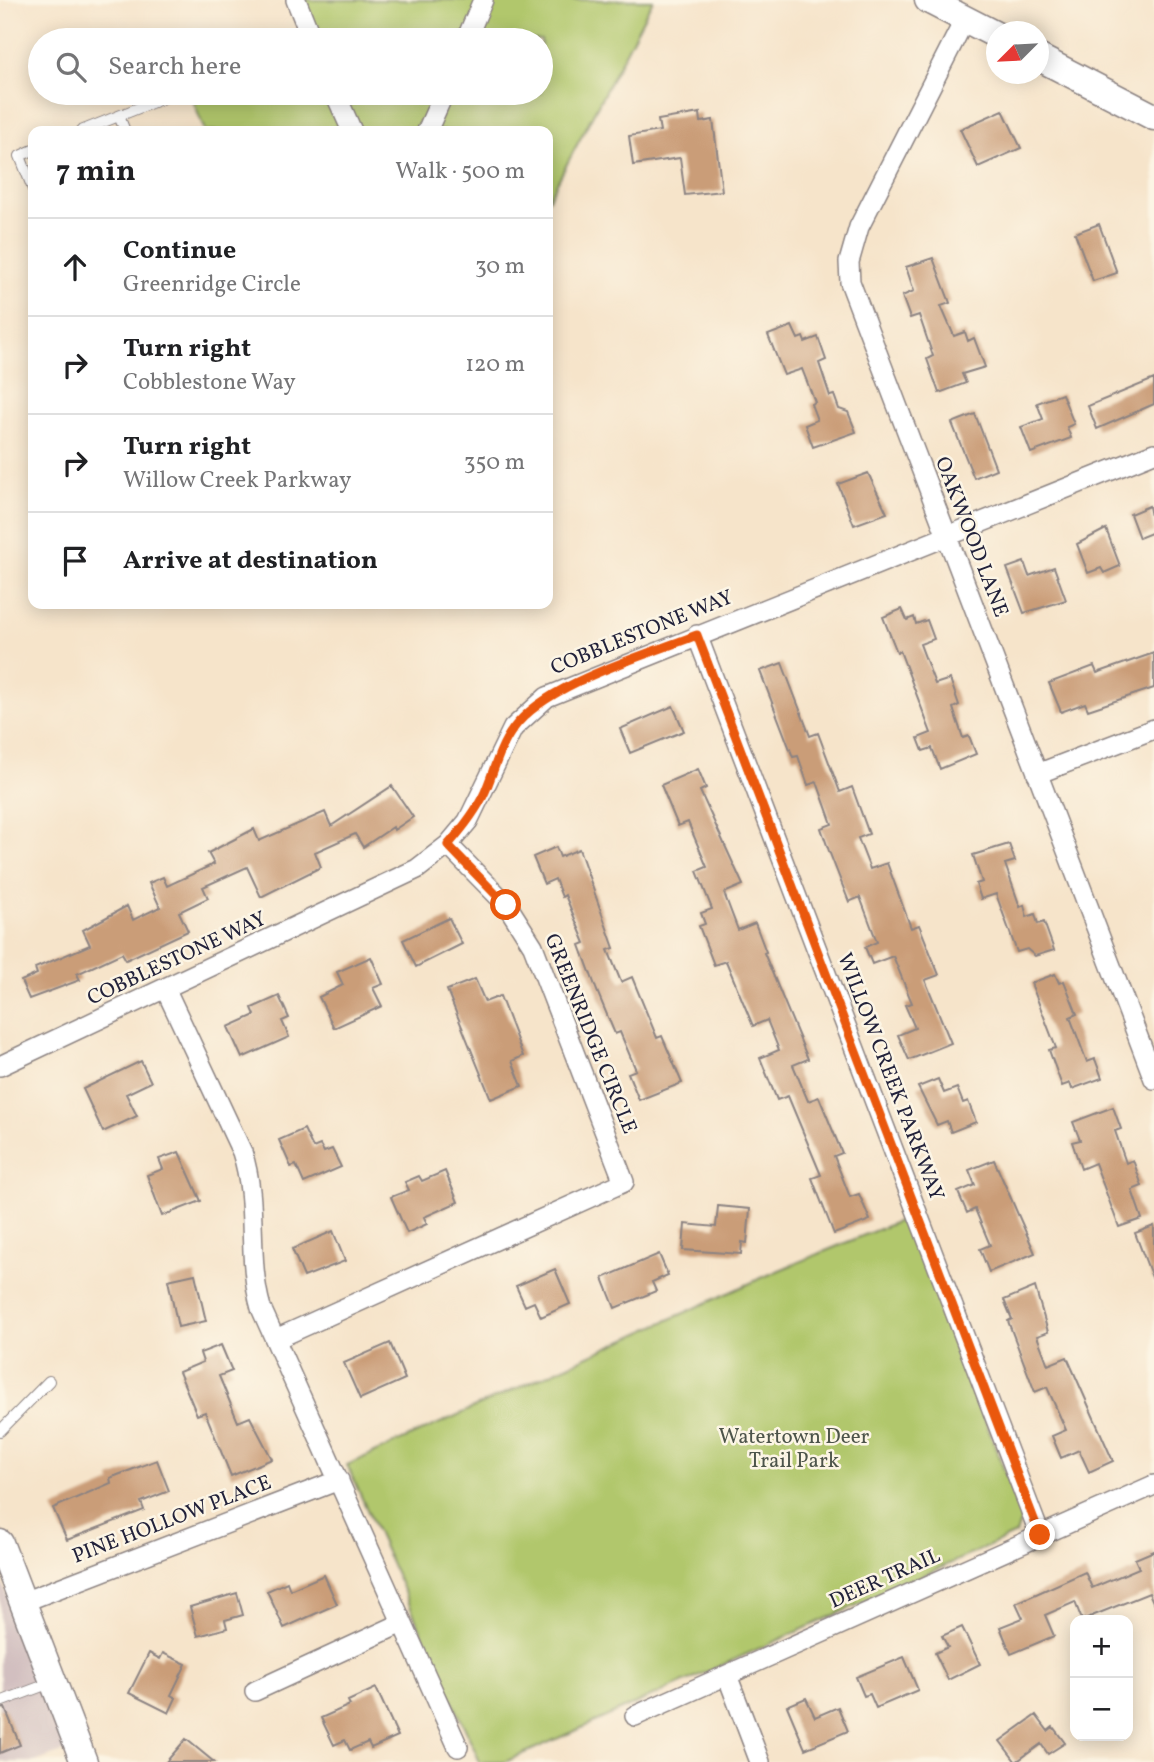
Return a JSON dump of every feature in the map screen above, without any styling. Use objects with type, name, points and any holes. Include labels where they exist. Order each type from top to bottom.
[{"type":"street","points":[[296,0],[305,28]]},
{"type":"street","points":[[471,28],[483,0]]},
{"type":"street","points":[[928,0],[986,30]]},
{"type":"street","name":"OAKWOOD LANE","points":[[965,19],[859,227],[849,262],[849,282],[1154,1079]]},
{"type":"street","points":[[1049,63],[1154,117]]},
{"type":"street","points":[[340,105],[350,126]]},
{"type":"street","points":[[429,126],[439,105]]},
{"type":"street","name":"COBBLESTONE WAY","points":[[0,1066],[401,877],[448,845],[468,821],[484,794],[499,751],[528,711],[567,687],[1154,453]]},
{"type":"street","name":"WILLOW CREEK PARKWAY","points":[[697,635],[1040,1535]]},
{"type":"street","points":[[1037,774],[1154,729]]},
{"type":"street","name":"GREENRIDGE CIRCLE","points":[[276,1339],[624,1182],[533,946],[506,905],[448,845]]},
{"type":"street","points":[[166,990],[242,1152],[250,1175],[255,1287],[458,1747]]},
{"type":"street","name":"PINE HOLLOW PLACE","points":[[23,1602],[339,1480]]},
{"type":"street","name":"DEER TRAIL","points":[[635,1716],[1154,1485]]},
{"type":"street","points":[[3,1559],[23,1602],[84,1762]]},
{"type":"street","points":[[255,1691],[402,1623]]},
{"type":"street","points":[[727,1675],[760,1762]]},
{"type":"lane","points":[[94,126],[146,105]]},
{"type":"lane","points":[[119,116],[123,126]]},
{"type":"lane","points":[[28,152],[20,156],[28,176]]},
{"type":"lane","points":[[0,1431],[49,1381]]},
{"type":"lane","points":[[0,1702],[54,1682]]},
{"type":"shaded area","points":[[0,1577],[67,1750],[35,1762],[0,1762]]},
{"type":"green space","points":[[289,0],[653,0],[553,190],[553,126],[203,126],[195,105],[553,105],[553,28],[300,28]]},
{"type":"green space","name":"Watertown Deer Trail Park","points":[[908,1217],[1022,1517],[1016,1534],[505,1762],[480,1762],[347,1465],[777,1271]]},
{"type":"building","points":[[1003,110],[1021,148],[978,167],[960,129]]},
{"type":"building","points":[[700,113],[701,122],[713,120],[722,191],[685,195],[680,158],[633,165],[629,136],[660,131],[658,120]]},
{"type":"building","points":[[1099,224],[1117,273],[1093,281],[1075,233]]},
{"type":"building","points":[[933,258],[950,303],[941,306],[954,336],[965,332],[968,341],[974,338],[985,367],[962,374],[966,383],[939,393],[927,359],[933,356],[919,315],[910,318],[902,296],[914,291],[906,267]]},
{"type":"building","points":[[792,326],[798,339],[803,337],[805,342],[818,337],[826,360],[819,363],[830,396],[834,395],[839,409],[848,412],[856,432],[813,447],[805,425],[817,420],[811,404],[815,402],[802,369],[784,375],[768,335]]},
{"type":"building","points":[[1154,379],[1154,404],[1097,429],[1088,406]]},
{"type":"building","points":[[1062,394],[1074,424],[1067,427],[1071,438],[1031,453],[1021,427],[1043,419],[1037,403]]},
{"type":"building","points":[[975,414],[996,469],[974,478],[952,423]]},
{"type":"building","points":[[868,473],[887,513],[854,525],[838,484]]},
{"type":"building","points":[[1149,506],[1154,532],[1139,538],[1130,514]]},
{"type":"building","points":[[1106,529],[1120,566],[1104,573],[1101,568],[1088,573],[1077,544]]},
{"type":"building","points":[[1024,562],[1029,576],[1054,567],[1066,600],[1024,613],[1007,568]]},
{"type":"building","points":[[902,609],[907,620],[914,617],[916,624],[927,620],[934,639],[920,644],[935,684],[950,679],[959,705],[953,708],[963,738],[969,736],[976,754],[940,769],[932,748],[923,751],[918,738],[931,733],[900,651],[897,652],[883,617]]},
{"type":"building","points":[[1154,653],[1154,688],[1088,710],[1085,703],[1061,712],[1049,683],[1094,666],[1097,673]]},
{"type":"building","points":[[782,663],[810,736],[818,733],[840,792],[852,787],[869,834],[858,838],[870,869],[887,863],[911,928],[919,925],[939,975],[925,980],[951,1043],[909,1060],[898,1035],[915,1028],[905,1005],[912,1003],[893,956],[872,964],[865,947],[877,942],[860,897],[849,902],[829,851],[821,828],[832,824],[817,782],[808,785],[798,756],[793,757],[760,671]]},
{"type":"building","points":[[673,706],[684,731],[630,753],[620,729]]},
{"type":"building","points":[[698,769],[706,788],[700,791],[743,885],[724,893],[738,930],[755,923],[766,952],[764,953],[808,1059],[793,1065],[808,1101],[819,1097],[842,1153],[834,1156],[850,1197],[859,1194],[870,1220],[834,1234],[812,1178],[821,1175],[788,1096],[777,1100],[760,1058],[779,1050],[767,1020],[753,1026],[726,961],[714,965],[699,926],[705,924],[701,913],[712,909],[697,871],[707,867],[688,822],[678,826],[661,785]]},
{"type":"building","points":[[392,786],[413,817],[394,830],[393,827],[363,847],[355,834],[315,852],[321,867],[261,897],[247,867],[203,887],[208,898],[179,912],[188,931],[126,960],[122,953],[77,974],[80,980],[29,999],[21,981],[37,974],[35,968],[90,945],[83,930],[127,906],[133,920],[160,907],[149,883],[163,877],[167,886],[214,864],[208,853],[254,829],[259,841],[325,812],[331,826]]},
{"type":"building","points":[[1009,844],[1015,861],[1005,864],[1020,907],[1024,905],[1027,917],[1035,914],[1038,924],[1044,922],[1054,950],[1035,956],[1027,949],[1017,952],[996,894],[981,899],[976,884],[982,882],[973,855]]},
{"type":"building","points":[[556,847],[560,857],[579,849],[614,948],[608,950],[621,982],[632,977],[657,1038],[662,1036],[682,1083],[639,1100],[628,1073],[636,1070],[620,1032],[615,1034],[597,991],[580,945],[585,943],[565,895],[562,897],[555,879],[544,884],[533,857]]},
{"type":"building","points":[[449,918],[462,944],[416,967],[403,940]]},
{"type":"building","points":[[371,957],[383,984],[373,988],[382,1006],[334,1028],[319,997],[343,985],[337,972]]},
{"type":"building","points":[[1055,974],[1059,983],[1064,981],[1077,1014],[1070,1017],[1087,1062],[1095,1059],[1102,1078],[1072,1089],[1070,1083],[1062,1086],[1049,1050],[1056,1048],[1031,983]]},
{"type":"building","points":[[475,979],[485,1002],[500,996],[523,1056],[512,1061],[522,1086],[491,1099],[447,990]]},
{"type":"building","points":[[279,996],[289,1018],[282,1021],[289,1037],[242,1058],[228,1027],[255,1015],[252,1008]]},
{"type":"building","points":[[141,1061],[151,1082],[126,1094],[137,1116],[103,1132],[83,1089]]},
{"type":"building","points":[[938,1079],[944,1093],[957,1088],[963,1103],[968,1101],[976,1122],[951,1132],[947,1121],[937,1125],[918,1087]]},
{"type":"building","points":[[1113,1107],[1121,1129],[1115,1131],[1126,1163],[1133,1160],[1142,1186],[1132,1190],[1142,1219],[1119,1227],[1095,1163],[1081,1169],[1072,1142],[1080,1140],[1073,1122]]},
{"type":"building","points":[[304,1129],[313,1148],[320,1145],[324,1152],[332,1149],[341,1167],[304,1183],[296,1165],[291,1167],[279,1140]]},
{"type":"building","points":[[179,1152],[201,1201],[162,1216],[147,1175],[163,1169],[159,1159]]},
{"type":"building","points":[[994,1160],[1035,1253],[989,1272],[980,1249],[990,1245],[975,1209],[967,1213],[958,1192],[975,1185],[969,1170]]},
{"type":"building","points":[[445,1171],[458,1202],[424,1217],[427,1224],[407,1233],[391,1197],[409,1190],[405,1182],[419,1176],[422,1181]]},
{"type":"building","points":[[718,1206],[750,1209],[747,1243],[742,1242],[741,1254],[683,1250],[685,1224],[716,1227]]},
{"type":"building","points":[[1154,1226],[1154,1279],[1153,1280],[1135,1233]]},
{"type":"building","points":[[333,1231],[345,1261],[304,1277],[292,1249]]},
{"type":"building","points":[[659,1254],[668,1275],[652,1282],[656,1291],[615,1308],[603,1278]]},
{"type":"building","points":[[555,1269],[570,1304],[541,1317],[534,1302],[525,1306],[516,1286]]},
{"type":"building","points":[[195,1274],[206,1321],[178,1327],[168,1280]]},
{"type":"building","points":[[1035,1287],[1048,1332],[1037,1336],[1048,1365],[1067,1357],[1113,1461],[1089,1472],[1079,1450],[1061,1458],[1052,1436],[1066,1430],[1047,1387],[1035,1392],[1008,1321],[1012,1319],[1004,1300]]},
{"type":"building","points":[[390,1343],[405,1379],[360,1399],[344,1363]]},
{"type":"building","points":[[221,1345],[232,1371],[219,1376],[238,1422],[250,1417],[272,1459],[231,1476],[205,1412],[197,1415],[179,1372],[203,1362],[200,1353]]},
{"type":"building","points":[[157,1460],[169,1491],[141,1502],[144,1510],[67,1540],[53,1508],[111,1483],[110,1478]]},
{"type":"building","points":[[1154,1551],[1154,1604],[1149,1593],[1094,1615],[1080,1615],[1075,1602],[1045,1615],[1054,1636],[1011,1654],[1000,1627],[1023,1618],[1016,1603],[1085,1572],[1092,1588],[1139,1568],[1135,1559]]},
{"type":"building","points":[[324,1575],[337,1604],[284,1628],[267,1591],[287,1582],[290,1590]]},
{"type":"building","points":[[237,1593],[243,1615],[225,1620],[227,1628],[198,1636],[190,1607]]},
{"type":"building","points":[[962,1627],[980,1664],[948,1680],[935,1653],[948,1647],[942,1636]]},
{"type":"building","points":[[149,1653],[160,1659],[163,1653],[186,1664],[171,1695],[176,1698],[169,1713],[129,1693]]},
{"type":"building","points":[[904,1657],[918,1690],[876,1708],[870,1694],[864,1696],[856,1677]]},
{"type":"building","points":[[376,1688],[398,1736],[371,1748],[368,1742],[350,1750],[345,1740],[334,1745],[321,1718],[350,1705],[348,1701]]},
{"type":"building","points":[[806,1698],[815,1717],[838,1707],[848,1731],[805,1749],[787,1706]]},
{"type":"building","points":[[5,1708],[20,1745],[0,1753],[0,1709]]},
{"type":"building","points":[[1036,1715],[1048,1731],[1053,1727],[1065,1743],[1048,1754],[1041,1744],[1016,1762],[1000,1741]]},
{"type":"building","points":[[186,1739],[214,1762],[166,1762]]},
{"type":"route","points":[[506,905],[448,845],[468,821],[484,794],[499,751],[513,728],[528,711],[547,697],[697,635],[1040,1535]]}]
